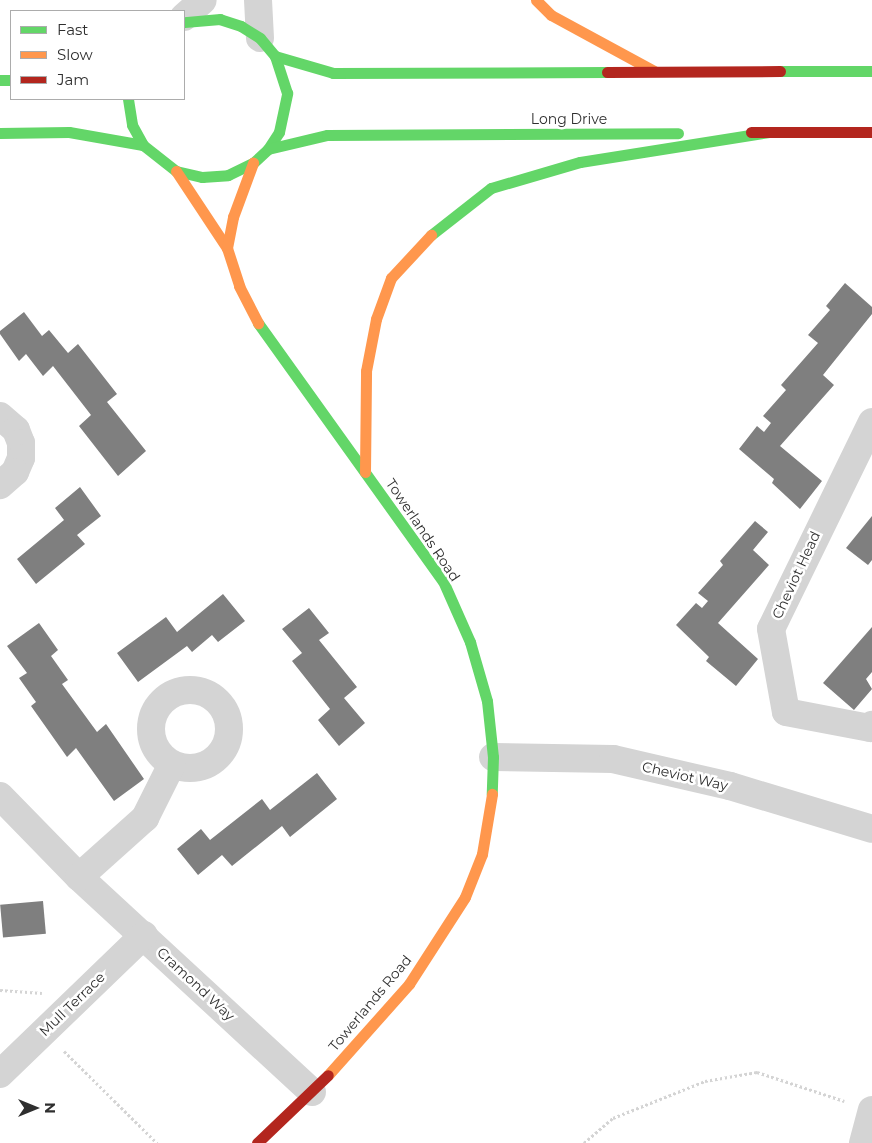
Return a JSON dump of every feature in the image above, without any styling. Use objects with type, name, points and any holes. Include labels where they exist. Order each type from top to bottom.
[{"type":"main road","points":[[536,0],[551,15],[656,72]]},
{"type":"main road","points":[[185,22],[220,19],[241,26],[267,47],[333,73],[872,71]]},
{"type":"main road","points":[[128,100],[132,125],[143,145],[158,160],[176,171],[202,177],[228,175],[253,163],[268,149],[285,114],[286,93],[267,47]]},
{"type":"main road","points":[[0,133],[68,132],[143,145]]},
{"type":"main road","points":[[366,472],[366,371],[376,319],[391,278],[433,233],[491,188],[580,162],[769,132]]},
{"type":"main road","name":"Long Drive","points":[[268,149],[327,135],[872,132]]},
{"type":"main road","name":"Towerlands Road","points":[[228,248],[233,217],[253,163]]},
{"type":"main road","name":"Towerlands Road","points":[[176,171],[228,248],[239,286],[258,322],[443,581],[470,642],[487,701],[493,757],[491,811],[482,854],[465,897],[409,984],[312,1092],[257,1143]]},
{"type":"street","points":[[185,16],[202,0]]},
{"type":"street","points":[[258,0],[267,47]]},
{"type":"street","points":[[0,416],[16,430],[21,443],[21,458],[15,472],[0,485]]},
{"type":"street","name":"Cheviot Head","points":[[872,422],[771,629],[786,712],[870,728],[872,726]]},
{"type":"street","name":"Cheviot Way","points":[[493,757],[613,759],[730,786],[872,829]]},
{"type":"street","points":[[79,877],[146,818],[172,764]]},
{"type":"street","name":"Cramond Way","points":[[0,796],[79,877],[312,1092]]},
{"type":"street","name":"Mull Terrace","points":[[0,1074],[144,935]]},
{"type":"street","points":[[862,1143],[872,1110]]},
{"type":"path","points":[[44,1031],[157,1143]]},
{"type":"path","points":[[584,1143],[613,1118],[705,1081],[757,1072],[872,1110]]},
{"type":"building","points":[[845,283],[872,307],[872,314],[823,375],[834,385],[780,446],[822,481],[800,509],[772,483],[774,479],[739,449],[757,426],[764,432],[771,423],[763,416],[786,390],[781,385],[818,343],[808,335],[830,310],[826,306]]},
{"type":"building","points":[[24,312],[42,336],[49,330],[68,353],[78,344],[117,394],[107,402],[146,451],[118,476],[79,426],[91,415],[53,366],[43,376],[26,354],[19,361],[0,334],[0,331]]},
{"type":"building","points":[[80,487],[101,516],[77,535],[85,544],[36,584],[17,559],[64,520],[55,508]]},
{"type":"building","points":[[872,516],[872,560],[868,565],[846,548]]},
{"type":"building","points":[[755,521],[768,532],[753,550],[769,565],[718,623],[758,659],[736,686],[706,661],[709,657],[676,625],[696,603],[702,608],[708,601],[698,593],[723,565],[720,561]]},
{"type":"building","points":[[223,594],[245,621],[218,642],[212,635],[192,652],[187,646],[138,682],[117,653],[166,617],[177,632]]},
{"type":"building","points":[[309,608],[329,633],[319,640],[357,687],[344,698],[365,723],[339,746],[318,720],[330,709],[292,661],[302,653],[282,629]]},
{"type":"building","points":[[39,623],[58,650],[51,656],[68,680],[62,684],[97,732],[106,724],[144,779],[114,801],[76,748],[67,757],[31,706],[36,702],[19,678],[27,673],[7,646]]},
{"type":"building","points":[[872,627],[872,672],[866,679],[872,689],[854,710],[823,683]]},
{"type":"building","points":[[317,773],[337,799],[290,837],[282,826],[232,866],[222,855],[198,875],[177,849],[201,829],[210,840],[262,799],[270,810]]},
{"type":"building","points":[[43,901],[46,934],[3,938],[0,905]]},
{"type":"traffic: fast","points":[[128,100],[132,125],[143,145],[176,171],[202,177],[228,175],[253,163],[268,149],[279,132],[287,93],[275,56],[260,38],[241,26],[220,19],[185,22]]},
{"type":"traffic: fast","points":[[275,56],[333,73],[607,72]]},
{"type":"traffic: fast","points":[[780,71],[872,71]]},
{"type":"traffic: fast","points":[[0,80],[10,80]]},
{"type":"traffic: fast","points":[[0,133],[69,132],[143,145]]},
{"type":"traffic: fast","points":[[431,235],[491,188],[580,162],[769,132]]},
{"type":"traffic: fast","points":[[268,149],[327,135],[678,133]]},
{"type":"traffic: fast","points":[[258,323],[443,581],[470,642],[487,701],[493,757],[492,794]]},
{"type":"traffic: slow","points":[[536,0],[551,15],[654,71]]},
{"type":"traffic: slow","points":[[227,248],[233,217],[253,163]]},
{"type":"traffic: slow","points":[[176,171],[227,248],[239,286],[258,323]]},
{"type":"traffic: slow","points":[[365,472],[366,371],[376,319],[391,278],[431,235]]},
{"type":"traffic: slow","points":[[328,1075],[409,984],[465,897],[482,854],[492,794]]},
{"type":"traffic: jam","points":[[607,72],[780,71]]},
{"type":"traffic: jam","points":[[751,132],[872,132]]},
{"type":"traffic: jam","points":[[257,1143],[328,1075]]}]
